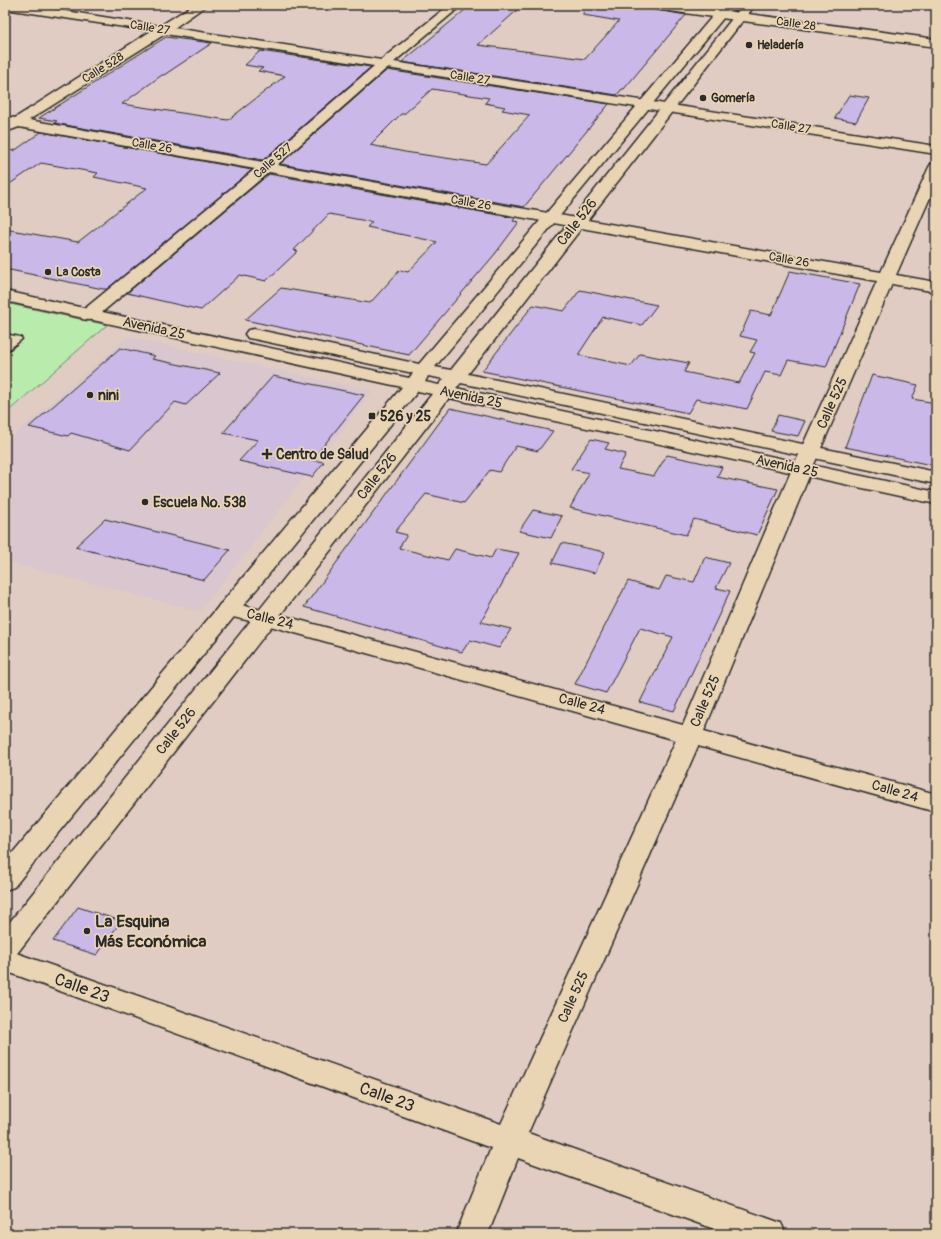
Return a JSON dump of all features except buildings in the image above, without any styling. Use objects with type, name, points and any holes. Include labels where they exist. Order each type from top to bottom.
[{"type":"street","name":"Calle 27","points":[[5,5],[936,150]]},
{"type":"street","name":"Calle 528","points":[[9,124],[163,30],[201,5]]},
{"type":"street","name":"Calle 527","points":[[88,315],[266,167],[384,64],[456,5]]},
{"type":"street","name":"Calle 28","points":[[655,5],[744,11],[936,43]]},
{"type":"street","name":"Calle 526","points":[[5,880],[419,376],[724,9]]},
{"type":"street","name":"Calle 526","points":[[5,948],[744,11]]},
{"type":"street","name":"Calle 26","points":[[9,124],[266,167],[936,287]]},
{"type":"street","name":"Calle 525","points":[[472,1234],[509,1141],[691,734],[806,460],[936,167]]},
{"type":"street","name":"Avenida 25","points":[[5,282],[104,303],[450,383],[806,460],[936,498]]},
{"type":"street","name":"Avenida 25","points":[[5,296],[88,315],[419,376]]},
{"type":"street","name":"Avenida 25","points":[[806,460],[936,478]]},
{"type":"street","name":"Calle 24","points":[[228,609],[266,618],[691,734],[936,803]]},
{"type":"street","name":"Calle 23","points":[[5,960],[770,1234]]},
{"type":"lane","points":[[5,337],[17,340],[5,348]]},
{"type":"shaded area","name":"Escuela No. 538","points":[[128,337],[372,391],[200,611],[5,561],[5,443]]},
{"type":"green space","points":[[5,303],[107,325],[5,414]]},
{"type":"place","name":"Heladería","points":[[749,45]]},
{"type":"place","name":"Gomería","points":[[703,98]]},
{"type":"place","name":"La Costa","points":[[48,272]]},
{"type":"place","name":"nini","points":[[90,395]]},
{"type":"place","name":"526 y 25","points":[[372,416]]},
{"type":"place","name":"Centro de Salud","points":[[267,454]]},
{"type":"place","name":"Escuela No. 538","points":[[145,502]]},
{"type":"place","name":"La Esquina Más Económica","points":[[87,931]]}]
